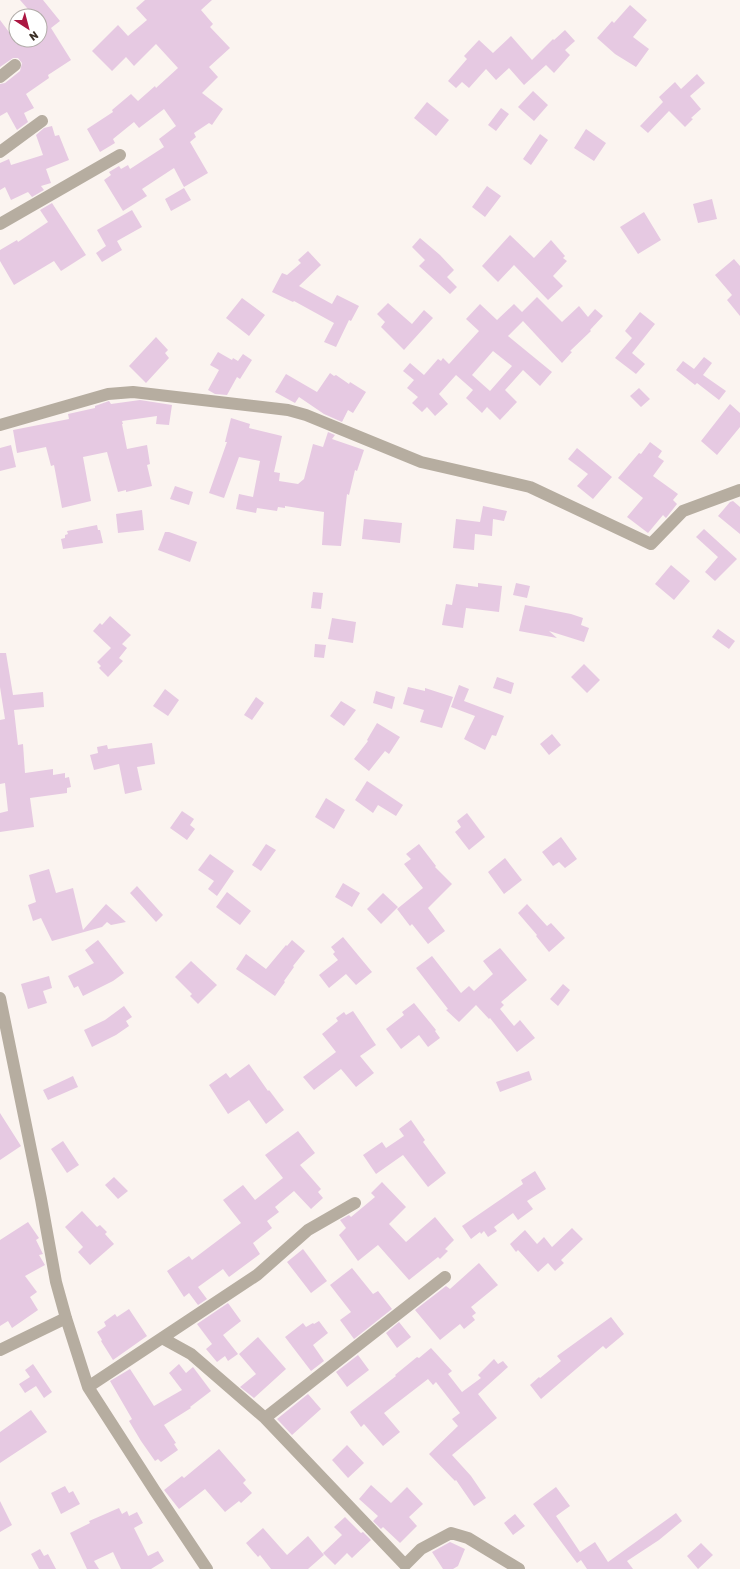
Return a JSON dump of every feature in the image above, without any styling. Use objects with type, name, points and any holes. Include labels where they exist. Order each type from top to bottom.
[{"type":"street","points":[[0,77],[15,65]]},
{"type":"street","points":[[0,152],[42,121]]},
{"type":"street","points":[[0,224],[120,155]]},
{"type":"street","points":[[0,425],[108,394],[133,392],[288,410],[306,415],[421,462],[530,488],[651,544],[683,511],[740,490]]},
{"type":"street","points":[[0,998],[41,1199],[56,1282],[88,1387],[207,1569]]},
{"type":"street","points":[[88,1387],[256,1274],[308,1230],[355,1203]]},
{"type":"street","points":[[265,1418],[445,1277]]},
{"type":"street","points":[[0,1350],[66,1318]]},
{"type":"street","points":[[162,1338],[191,1354],[265,1418],[404,1565],[421,1549],[451,1533],[468,1538],[519,1569]]},
{"type":"building","points":[[20,0],[43,0],[60,21],[51,28],[71,60],[48,75],[49,78],[26,94],[34,108],[24,113],[28,122],[17,130],[7,112],[0,116],[0,84],[5,83],[20,71],[22,63],[18,58],[13,58],[0,67],[0,20],[8,31],[8,48],[48,48],[48,8],[27,8]]},
{"type":"building","points":[[145,0],[212,0],[201,10],[213,24],[210,27],[230,48],[209,67],[218,77],[202,93],[223,109],[212,125],[209,123],[194,133],[196,137],[190,142],[208,173],[184,187],[174,168],[142,189],[147,196],[123,211],[104,180],[111,175],[109,172],[119,166],[121,169],[128,165],[130,169],[164,147],[159,139],[176,126],[164,109],[139,128],[134,122],[113,139],[115,143],[100,152],[87,129],[113,112],[112,110],[131,94],[138,101],[155,86],[156,88],[178,68],[156,44],[134,66],[126,57],[112,71],[92,51],[118,25],[128,36],[147,20],[136,8]]},
{"type":"building","points":[[630,5],[647,20],[633,37],[649,49],[636,67],[615,54],[597,38],[612,21],[614,23]]},
{"type":"building","points":[[565,30],[575,41],[565,50],[570,55],[554,73],[546,65],[524,85],[509,68],[496,80],[486,69],[469,88],[462,82],[456,88],[448,81],[467,59],[464,56],[479,40],[493,53],[511,36],[532,60],[553,39],[554,40]]},
{"type":"building","points":[[697,74],[705,83],[690,96],[701,109],[691,118],[693,119],[685,127],[669,111],[648,133],[640,126],[663,102],[659,97],[675,82],[681,89]]},
{"type":"building","points":[[533,91],[548,105],[534,121],[518,107]]},
{"type":"building","points":[[427,102],[449,120],[436,136],[414,118]]},
{"type":"building","points":[[501,108],[509,114],[496,131],[488,125]]},
{"type":"building","points":[[52,126],[55,136],[59,135],[69,160],[46,169],[51,183],[41,186],[44,190],[32,197],[28,192],[11,200],[5,187],[0,190],[0,163],[9,159],[11,165],[43,155],[36,135],[44,128]]},
{"type":"building","points":[[586,129],[606,143],[594,161],[574,148]]},
{"type":"building","points":[[540,134],[548,140],[531,165],[523,159]]},
{"type":"building","points":[[487,186],[501,196],[485,217],[472,207]]},
{"type":"building","points":[[184,188],[191,200],[171,211],[165,199]]},
{"type":"building","points":[[712,199],[717,219],[698,223],[693,204]]},
{"type":"building","points":[[52,203],[86,255],[61,271],[54,261],[14,285],[0,261],[0,250],[17,240],[18,242],[48,222],[40,210]]},
{"type":"building","points":[[132,210],[142,227],[117,241],[122,250],[102,262],[96,253],[106,246],[97,230]]},
{"type":"building","points":[[644,212],[661,240],[638,254],[620,227]]},
{"type":"building","points":[[510,235],[534,258],[551,240],[565,256],[563,258],[567,261],[553,276],[563,286],[548,300],[514,265],[498,282],[482,266]]},
{"type":"building","points":[[420,238],[440,255],[454,270],[447,277],[457,287],[450,294],[419,266],[425,260],[412,247]]},
{"type":"building","points":[[308,251],[321,265],[299,286],[332,304],[337,295],[359,306],[351,321],[349,320],[336,347],[324,342],[334,323],[294,301],[293,302],[272,292],[282,273],[287,275],[301,263],[298,260]]},
{"type":"building","points":[[734,259],[740,266],[740,316],[727,300],[732,295],[715,275]]},
{"type":"building","points":[[537,297],[562,322],[579,306],[588,317],[595,309],[603,316],[590,330],[591,331],[570,351],[572,352],[562,363],[523,321],[508,336],[552,372],[540,386],[523,370],[505,390],[517,402],[500,420],[487,407],[482,413],[466,398],[473,390],[456,375],[439,394],[448,404],[435,416],[427,407],[422,412],[412,403],[418,397],[407,388],[414,380],[403,371],[410,363],[424,375],[438,359],[441,361],[443,358],[449,364],[479,331],[466,319],[480,304],[497,320],[514,304],[522,312]],"holes":[[[493,351],[512,366],[490,391],[472,375]]]},
{"type":"building","points":[[242,298],[265,315],[249,336],[226,318]]},
{"type":"building","points":[[388,303],[412,324],[424,310],[433,318],[404,350],[381,327],[385,322],[377,314]]},
{"type":"building","points":[[640,312],[655,324],[632,353],[645,364],[636,374],[615,358],[632,338],[625,331]]},
{"type":"building","points":[[156,337],[168,350],[165,353],[169,358],[146,383],[129,366]]},
{"type":"building","points":[[218,352],[232,360],[233,358],[238,361],[243,354],[252,360],[240,379],[237,377],[227,395],[215,394],[208,390],[219,370],[210,365]]},
{"type":"building","points":[[704,357],[712,363],[703,375],[726,391],[719,400],[697,383],[695,385],[676,370],[683,361],[694,369]]},
{"type":"building","points":[[330,373],[334,376],[336,375],[349,384],[350,382],[366,392],[353,413],[348,410],[342,422],[324,414],[299,397],[295,403],[275,392],[286,374],[317,392]]},
{"type":"building","points":[[639,388],[650,399],[641,407],[630,396]]},
{"type":"building","points":[[140,400],[172,405],[169,425],[156,424],[157,416],[122,421],[127,449],[147,445],[150,464],[147,465],[152,486],[126,492],[126,490],[118,492],[107,452],[83,457],[91,501],[62,508],[54,465],[51,466],[46,447],[17,453],[13,430],[69,419],[68,414],[95,408],[95,406],[109,401],[111,404]]},
{"type":"building","points":[[730,404],[740,413],[740,427],[717,455],[701,441]]},
{"type":"building","points":[[231,418],[250,424],[249,428],[282,436],[274,472],[280,473],[279,481],[298,484],[304,479],[313,444],[323,447],[328,432],[335,435],[332,439],[364,450],[357,471],[355,470],[349,495],[347,494],[341,546],[322,545],[324,512],[285,506],[285,508],[278,507],[277,511],[257,508],[256,513],[236,509],[239,494],[253,497],[260,461],[239,457],[224,498],[209,493],[227,442],[225,442]]},
{"type":"building","points":[[650,442],[662,451],[658,457],[664,461],[653,476],[678,494],[673,500],[677,504],[666,518],[663,515],[648,533],[627,517],[643,498],[618,478],[639,453],[641,454]]},
{"type":"building","points":[[11,445],[16,467],[0,471],[0,448]]},
{"type":"building","points":[[577,448],[612,477],[593,499],[577,486],[588,474],[568,459]]},
{"type":"building","points":[[175,486],[193,492],[189,505],[170,499]]},
{"type":"building","points":[[733,501],[740,507],[740,534],[718,516],[730,502]]},
{"type":"building","points":[[483,506],[507,511],[504,521],[493,519],[492,536],[475,534],[474,550],[453,548],[456,519],[480,522]]},
{"type":"building","points":[[142,510],[144,530],[118,533],[116,514]]},
{"type":"building","points":[[364,519],[402,523],[400,543],[362,539]]},
{"type":"building","points":[[97,525],[98,530],[100,530],[103,543],[63,549],[61,539],[65,538],[65,535],[68,534],[67,531]]},
{"type":"building","points":[[704,529],[737,559],[715,581],[705,572],[718,557],[696,537]]},
{"type":"building","points":[[165,532],[197,542],[190,562],[158,550]]},
{"type":"building","points":[[671,565],[690,581],[674,600],[655,584]]},
{"type":"building","points":[[478,583],[502,586],[499,612],[466,608],[463,628],[442,625],[446,604],[452,605],[456,584],[478,587]]},
{"type":"building","points":[[516,583],[530,586],[527,598],[513,595]]},
{"type":"building","points":[[313,592],[323,593],[321,609],[311,608]]},
{"type":"building","points":[[525,605],[571,614],[583,618],[581,625],[589,628],[584,642],[549,631],[557,638],[519,631]]},
{"type":"building","points":[[110,616],[131,635],[122,644],[127,648],[119,658],[123,661],[108,677],[99,668],[101,666],[97,662],[111,648],[93,631],[100,623],[102,625]]},
{"type":"building","points":[[332,618],[356,622],[353,643],[328,639]]},
{"type":"building","points":[[718,629],[735,641],[729,649],[712,637]]},
{"type":"building","points":[[315,644],[326,645],[324,658],[314,657]]},
{"type":"building","points":[[0,653],[6,653],[13,695],[43,692],[44,707],[14,710],[18,745],[23,744],[25,773],[53,769],[53,775],[65,773],[65,778],[69,777],[71,787],[67,788],[67,793],[30,798],[34,827],[0,832],[0,813],[8,811],[5,783],[0,784],[0,720],[5,719],[0,687]]},
{"type":"building","points":[[584,664],[600,680],[587,693],[571,677]]},
{"type":"building","points":[[497,677],[514,683],[511,694],[493,688]]},
{"type":"building","points":[[459,685],[469,689],[464,701],[504,716],[496,736],[492,735],[485,750],[464,739],[475,716],[451,707]]},
{"type":"building","points":[[408,687],[425,691],[425,688],[453,697],[442,728],[420,722],[424,710],[403,704]]},
{"type":"building","points":[[165,689],[179,700],[168,716],[153,706]]},
{"type":"building","points":[[376,691],[395,697],[392,709],[373,703]]},
{"type":"building","points":[[256,697],[264,703],[252,720],[244,715]]},
{"type":"building","points":[[341,701],[356,710],[344,726],[330,716]]},
{"type":"building","points":[[377,723],[400,737],[389,754],[385,751],[369,771],[354,759],[368,741],[367,740]]},
{"type":"building","points":[[552,734],[561,745],[549,755],[540,744]]},
{"type":"building","points":[[152,743],[155,764],[137,767],[142,790],[125,794],[119,764],[94,770],[90,755],[98,753],[97,747],[107,745],[108,749]]},
{"type":"building","points":[[367,781],[403,805],[396,816],[378,805],[373,813],[355,800]]},
{"type":"building","points":[[326,798],[345,810],[334,829],[315,817]]},
{"type":"building","points":[[182,811],[194,819],[190,825],[195,829],[187,840],[170,828]]},
{"type":"building","points":[[467,813],[485,837],[469,850],[455,832],[461,827],[457,821]]},
{"type":"building","points":[[561,837],[577,859],[565,868],[559,862],[553,866],[542,852]]},
{"type":"building","points":[[266,844],[276,850],[261,871],[252,865]]},
{"type":"building","points":[[419,844],[436,866],[435,867],[452,884],[428,908],[445,931],[428,944],[412,924],[410,926],[397,909],[423,888],[404,864],[411,859],[406,854]]},
{"type":"building","points":[[210,854],[234,871],[217,896],[208,889],[214,881],[198,870]]},
{"type":"building","points":[[505,858],[522,880],[504,894],[488,872]]},
{"type":"building","points":[[49,869],[56,893],[73,888],[83,930],[106,904],[126,922],[111,925],[107,922],[102,927],[52,941],[41,918],[33,921],[28,905],[36,902],[29,875]]},
{"type":"building","points":[[343,883],[360,893],[352,907],[335,897]]},
{"type":"building","points":[[137,886],[163,915],[156,922],[130,893]]},
{"type":"building","points":[[227,892],[251,911],[240,925],[216,907]]},
{"type":"building","points":[[383,893],[398,907],[381,924],[367,909]]},
{"type":"building","points":[[527,904],[547,926],[551,923],[565,938],[549,952],[518,913]]},
{"type":"building","points":[[343,937],[372,972],[356,985],[346,974],[329,988],[319,975],[338,960],[333,954],[335,952],[331,947]]},
{"type":"building","points":[[98,940],[124,973],[113,981],[83,996],[78,986],[74,988],[68,976],[94,963],[85,950]]},
{"type":"building","points":[[292,940],[305,951],[293,966],[294,967],[284,981],[285,982],[275,996],[236,969],[246,954],[266,969]]},
{"type":"building","points":[[500,948],[527,980],[501,1002],[504,1005],[500,1009],[514,1026],[520,1020],[535,1038],[517,1052],[490,1018],[489,1019],[476,1005],[459,1022],[446,1010],[448,1009],[416,968],[432,956],[461,993],[469,986],[474,991],[493,974],[483,961]]},
{"type":"building","points":[[191,961],[217,985],[198,1004],[190,996],[192,994],[175,977]]},
{"type":"building","points":[[49,976],[52,988],[43,991],[47,1003],[28,1009],[21,984]]},
{"type":"building","points":[[563,984],[570,990],[558,1006],[550,999]]},
{"type":"building","points":[[414,1003],[436,1030],[435,1031],[440,1038],[428,1047],[419,1035],[401,1049],[386,1029],[404,1015],[402,1012]]},
{"type":"building","points":[[124,1006],[132,1017],[126,1021],[129,1026],[116,1035],[92,1047],[84,1030],[105,1020]]},
{"type":"building","points":[[353,1011],[376,1045],[360,1056],[374,1073],[356,1087],[341,1069],[314,1090],[303,1077],[336,1052],[322,1034],[338,1021],[336,1018],[344,1012],[346,1015]]},
{"type":"building","points":[[249,1064],[268,1091],[269,1090],[284,1110],[266,1124],[249,1100],[228,1114],[209,1085],[226,1073],[230,1078]]},
{"type":"building","points":[[529,1071],[532,1080],[500,1092],[496,1082]]},
{"type":"building","points":[[73,1076],[78,1087],[48,1100],[43,1090]]},
{"type":"building","points":[[0,1113],[21,1146],[0,1160]]},
{"type":"building","points":[[411,1120],[425,1140],[423,1142],[446,1173],[428,1187],[403,1155],[376,1174],[363,1155],[382,1142],[386,1148],[404,1136],[399,1129]]},
{"type":"building","points":[[298,1131],[315,1153],[300,1165],[321,1189],[318,1192],[323,1198],[311,1209],[294,1191],[275,1207],[279,1212],[267,1221],[272,1228],[253,1243],[260,1254],[229,1277],[223,1269],[198,1287],[207,1299],[198,1305],[189,1293],[184,1297],[167,1271],[189,1256],[192,1260],[241,1223],[223,1200],[243,1185],[255,1200],[283,1178],[265,1155]]},
{"type":"building","points":[[63,1141],[79,1165],[67,1173],[51,1149]]},
{"type":"building","points":[[535,1171],[546,1189],[527,1201],[533,1209],[518,1220],[513,1213],[494,1227],[497,1231],[488,1237],[484,1231],[481,1234],[480,1232],[471,1239],[462,1226],[523,1184],[521,1180]]},
{"type":"building","points":[[114,1177],[128,1191],[118,1199],[105,1185]]},
{"type":"building","points":[[382,1182],[406,1207],[389,1224],[406,1242],[435,1217],[454,1240],[445,1249],[448,1251],[440,1259],[438,1257],[409,1280],[378,1245],[358,1261],[339,1235],[346,1228],[340,1220],[349,1215],[351,1217],[375,1197],[371,1193]]},
{"type":"building","points":[[82,1211],[97,1227],[100,1225],[107,1232],[105,1234],[114,1244],[90,1265],[78,1252],[83,1247],[65,1227]]},
{"type":"building","points":[[28,1222],[39,1238],[36,1240],[43,1254],[39,1255],[45,1265],[25,1276],[37,1292],[30,1297],[38,1310],[12,1328],[8,1321],[0,1326],[0,1240]]},
{"type":"building","points":[[572,1228],[583,1239],[561,1260],[564,1263],[555,1271],[548,1263],[538,1272],[518,1250],[516,1252],[510,1244],[525,1230],[537,1244],[544,1237],[552,1247]]},
{"type":"building","points":[[303,1249],[327,1281],[311,1293],[287,1262]]},
{"type":"building","points":[[479,1263],[498,1285],[471,1307],[476,1313],[472,1316],[475,1320],[464,1329],[460,1324],[440,1340],[415,1310],[446,1286],[450,1289]]},
{"type":"building","points":[[352,1268],[373,1294],[378,1291],[392,1309],[354,1339],[340,1320],[351,1312],[330,1285]]},
{"type":"building","points":[[228,1303],[241,1321],[223,1335],[238,1354],[228,1361],[225,1356],[217,1362],[206,1349],[212,1344],[197,1324]]},
{"type":"building","points":[[129,1309],[147,1336],[113,1360],[97,1332],[106,1326],[104,1322],[115,1314],[117,1317]]},
{"type":"building","points":[[611,1317],[624,1334],[606,1349],[603,1346],[541,1399],[530,1385],[561,1361],[557,1356]]},
{"type":"building","points":[[319,1321],[328,1333],[313,1345],[324,1361],[311,1371],[285,1337],[303,1323],[306,1327]]},
{"type":"building","points":[[399,1322],[411,1337],[397,1348],[386,1333]]},
{"type":"building","points":[[258,1337],[286,1369],[254,1398],[240,1387],[256,1374],[239,1354]]},
{"type":"building","points":[[431,1348],[452,1371],[448,1374],[462,1392],[481,1378],[478,1375],[494,1359],[498,1364],[503,1361],[508,1367],[478,1394],[497,1418],[452,1455],[471,1476],[486,1498],[474,1506],[456,1480],[455,1481],[429,1454],[458,1426],[452,1419],[460,1413],[436,1382],[433,1385],[428,1379],[384,1413],[400,1432],[383,1446],[364,1424],[361,1427],[350,1412],[396,1376],[395,1375],[417,1357],[419,1358]]},
{"type":"building","points":[[358,1355],[369,1370],[347,1387],[336,1372]]},
{"type":"building","points":[[33,1364],[52,1392],[44,1398],[36,1386],[25,1393],[19,1384],[30,1377],[25,1370]]},
{"type":"building","points":[[179,1364],[186,1373],[193,1367],[211,1391],[190,1407],[191,1408],[164,1425],[176,1443],[174,1444],[178,1450],[161,1462],[158,1459],[155,1461],[129,1421],[132,1419],[110,1381],[130,1369],[154,1406],[182,1390],[169,1373]]},
{"type":"building","points":[[308,1394],[321,1409],[292,1435],[277,1419]]},
{"type":"building","points":[[31,1410],[47,1432],[0,1463],[0,1432]]},
{"type":"building","points":[[347,1445],[364,1463],[348,1478],[332,1460]]},
{"type":"building","points":[[219,1449],[246,1480],[243,1483],[252,1493],[241,1503],[239,1501],[225,1512],[205,1489],[179,1509],[164,1490],[182,1476],[184,1478]]},
{"type":"building","points":[[371,1485],[391,1503],[407,1487],[423,1504],[409,1517],[417,1526],[400,1543],[383,1527],[381,1529],[373,1521],[378,1516],[359,1499]]},
{"type":"building","points":[[65,1486],[69,1493],[73,1491],[80,1504],[61,1514],[51,1493]]},
{"type":"building","points":[[556,1487],[570,1506],[556,1516],[580,1552],[595,1542],[608,1562],[676,1513],[682,1521],[659,1540],[627,1561],[633,1569],[587,1569],[581,1560],[577,1563],[533,1504]]},
{"type":"building","points":[[0,1501],[12,1525],[0,1532]]},
{"type":"building","points":[[119,1508],[122,1514],[127,1511],[129,1516],[137,1512],[143,1523],[134,1528],[148,1556],[158,1551],[164,1561],[151,1569],[121,1569],[113,1552],[94,1561],[99,1569],[87,1569],[70,1533],[90,1523],[89,1521]]},
{"type":"building","points":[[515,1514],[525,1526],[513,1535],[504,1523]]},
{"type":"building","points":[[345,1517],[361,1533],[363,1532],[371,1540],[352,1558],[347,1553],[335,1565],[323,1553],[342,1535],[334,1527]]},
{"type":"building","points":[[263,1528],[287,1555],[308,1536],[324,1555],[308,1569],[271,1569],[260,1555],[258,1557],[246,1543]]},
{"type":"building","points":[[450,1542],[465,1549],[458,1566],[453,1569],[443,1569],[432,1552]]},
{"type":"building","points":[[701,1543],[713,1555],[698,1569],[687,1556]]},
{"type":"building","points":[[40,1549],[44,1556],[48,1554],[56,1569],[39,1569],[31,1554]]}]
